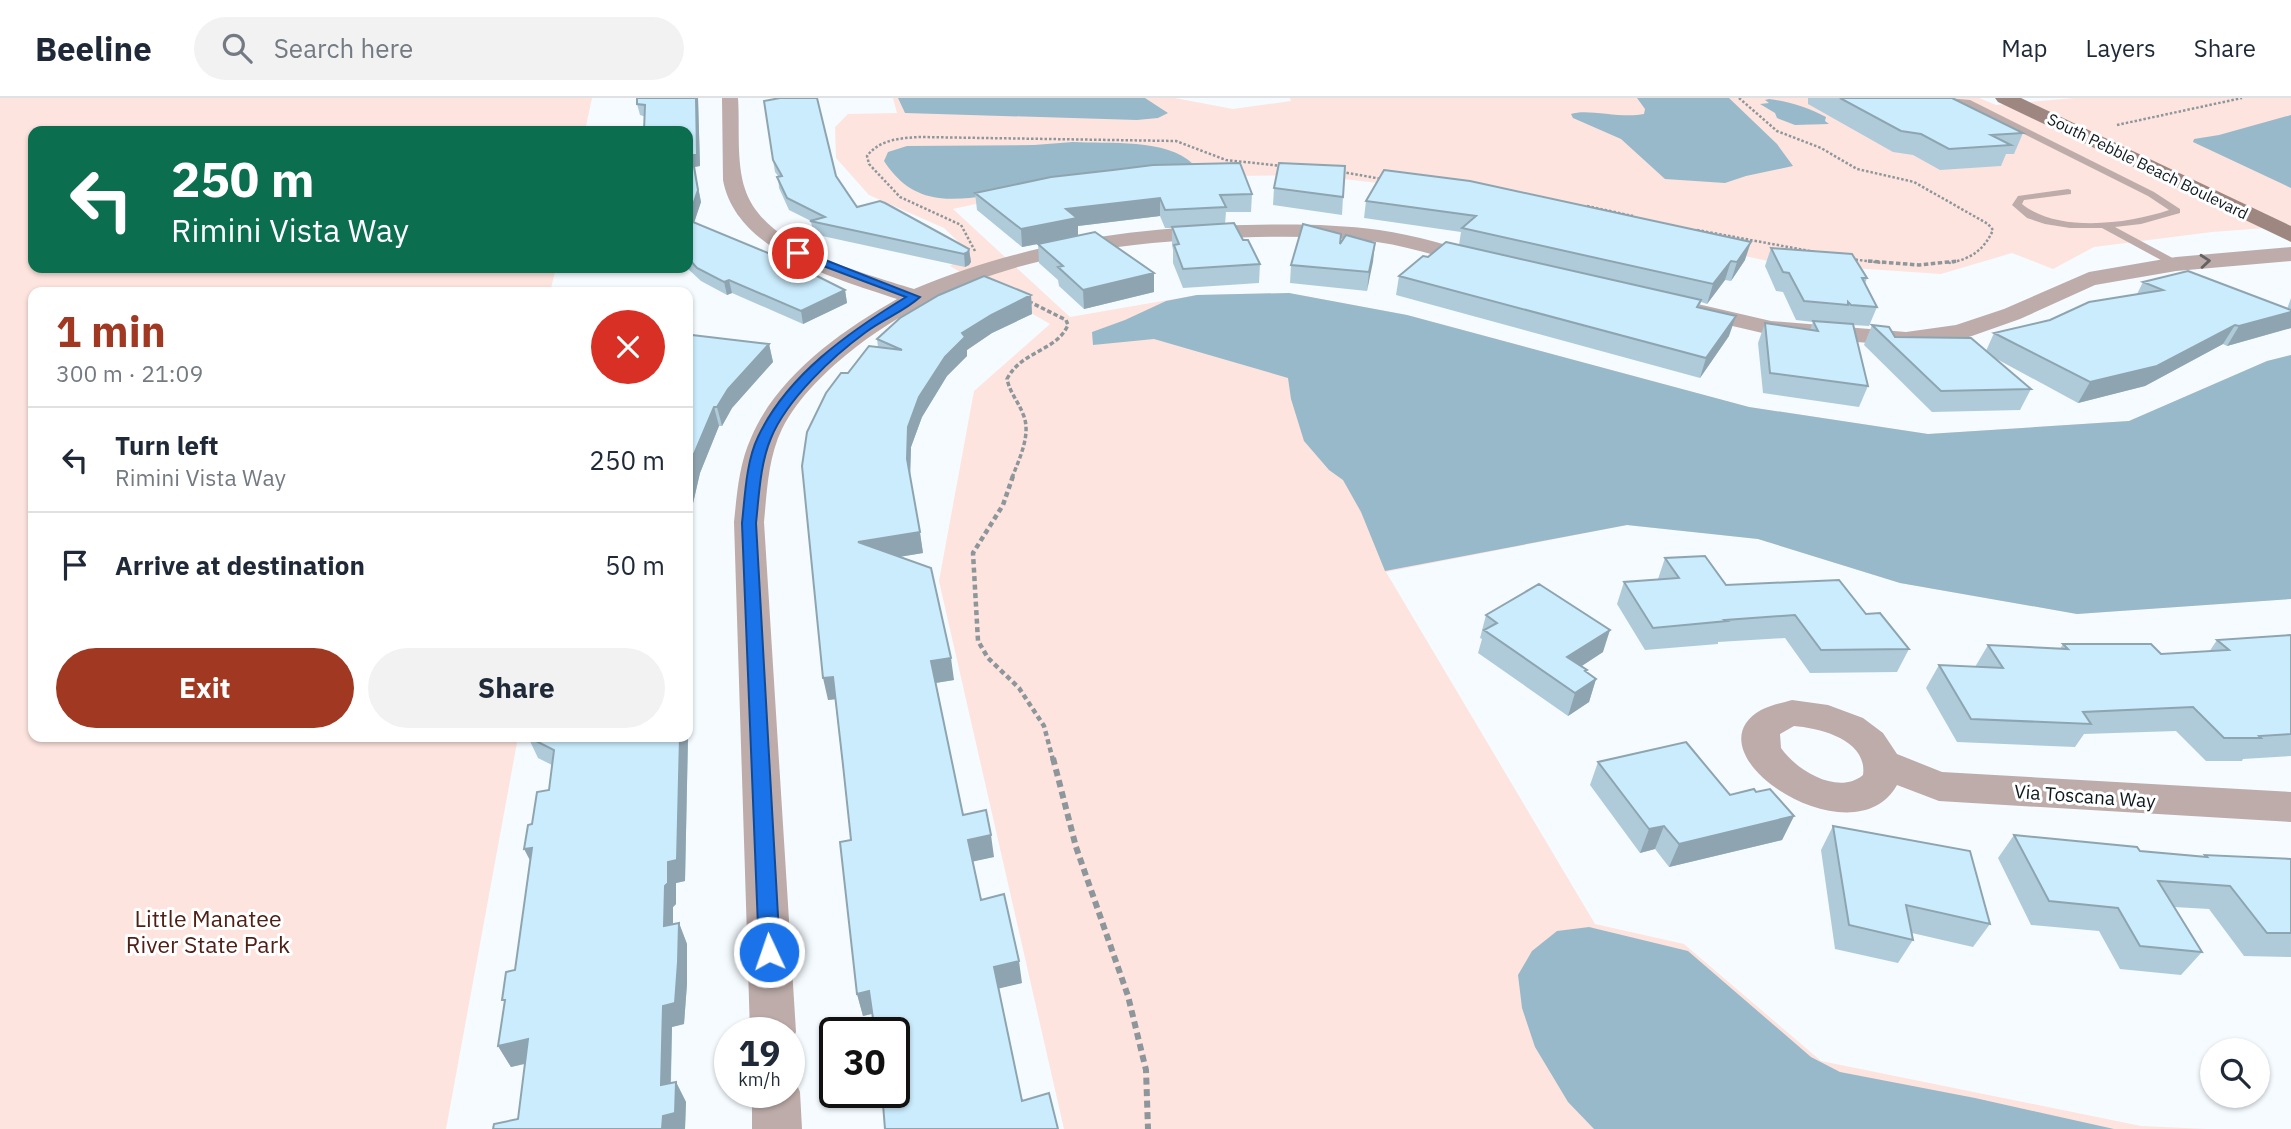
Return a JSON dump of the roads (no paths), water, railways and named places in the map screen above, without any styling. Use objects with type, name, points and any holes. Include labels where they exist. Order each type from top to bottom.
[{"type":"street","points":[[730,98],[735,188],[744,212],[763,230],[798,253],[914,297]]},
{"type":"street","name":"South Pebble Beach Boulevard","points":[[2003,108],[2043,107],[2102,125],[2291,214]]},
{"type":"street","name":"South Pebble Beach Boulevard","points":[[2043,107],[2291,236]]},
{"type":"street","points":[[772,1017],[749,523],[753,485],[764,438],[788,400],[815,369],[862,329],[914,297],[1020,257],[1098,241],[1289,229],[1379,237],[1504,267]]},
{"type":"street","points":[[2089,279],[2102,259],[2146,248],[2291,236]]},
{"type":"street","points":[[1664,304],[1771,328],[1906,339],[1960,332],[2012,314],[2089,279],[2176,264],[2291,254]]},
{"type":"street","name":"Via Toscana Way","points":[[1883,764],[1939,786],[2291,807]]},
{"type":"street","points":[[776,1108],[777,1129]]},
{"type":"lane","points":[[1952,98],[2003,108],[2177,211],[2161,217],[2074,226],[2055,224],[2022,212],[2017,205],[2021,198],[2033,194],[2068,192]]},
{"type":"lane","points":[[2101,224],[2176,264]]},
{"type":"water","points":[[898,98],[1145,98],[1168,113],[1158,118],[1137,120],[905,113]]},
{"type":"water","points":[[1637,98],[1729,98],[1777,144],[1793,166],[1725,183],[1665,179],[1621,139],[1573,118],[1571,114],[1644,114],[1645,109]]},
{"type":"water","points":[[1765,100],[1812,111],[1826,117],[1825,121],[1829,124],[1795,125],[1777,118],[1775,113],[1760,104],[1769,103]]},
{"type":"water","points":[[2291,115],[2291,188],[2193,142],[2194,139],[2219,135]]},
{"type":"water","points":[[1073,142],[1153,146],[1182,156],[1193,164],[1184,169],[1066,178],[955,199],[939,198],[914,190],[901,181],[884,161],[888,152],[907,146]]},
{"type":"water","points":[[1289,293],[1407,315],[1749,407],[1928,434],[2129,421],[2267,361],[2291,355],[2291,599],[2077,614],[1900,583],[1758,539],[1627,525],[1385,571],[1361,512],[1343,480],[1329,470],[1304,441],[1291,399],[1288,378],[1154,339],[1093,345],[1092,332],[1166,301],[1197,295]]},
{"type":"water","points":[[1589,927],[1688,951],[1811,1057],[1840,1072],[2114,1129],[1594,1129],[1568,1102],[1535,1047],[1522,1008],[1518,975],[1532,951],[1557,931]]},
{"type":"park label","name":"Little Manatee River State Park","points":[[208,932]]}]
